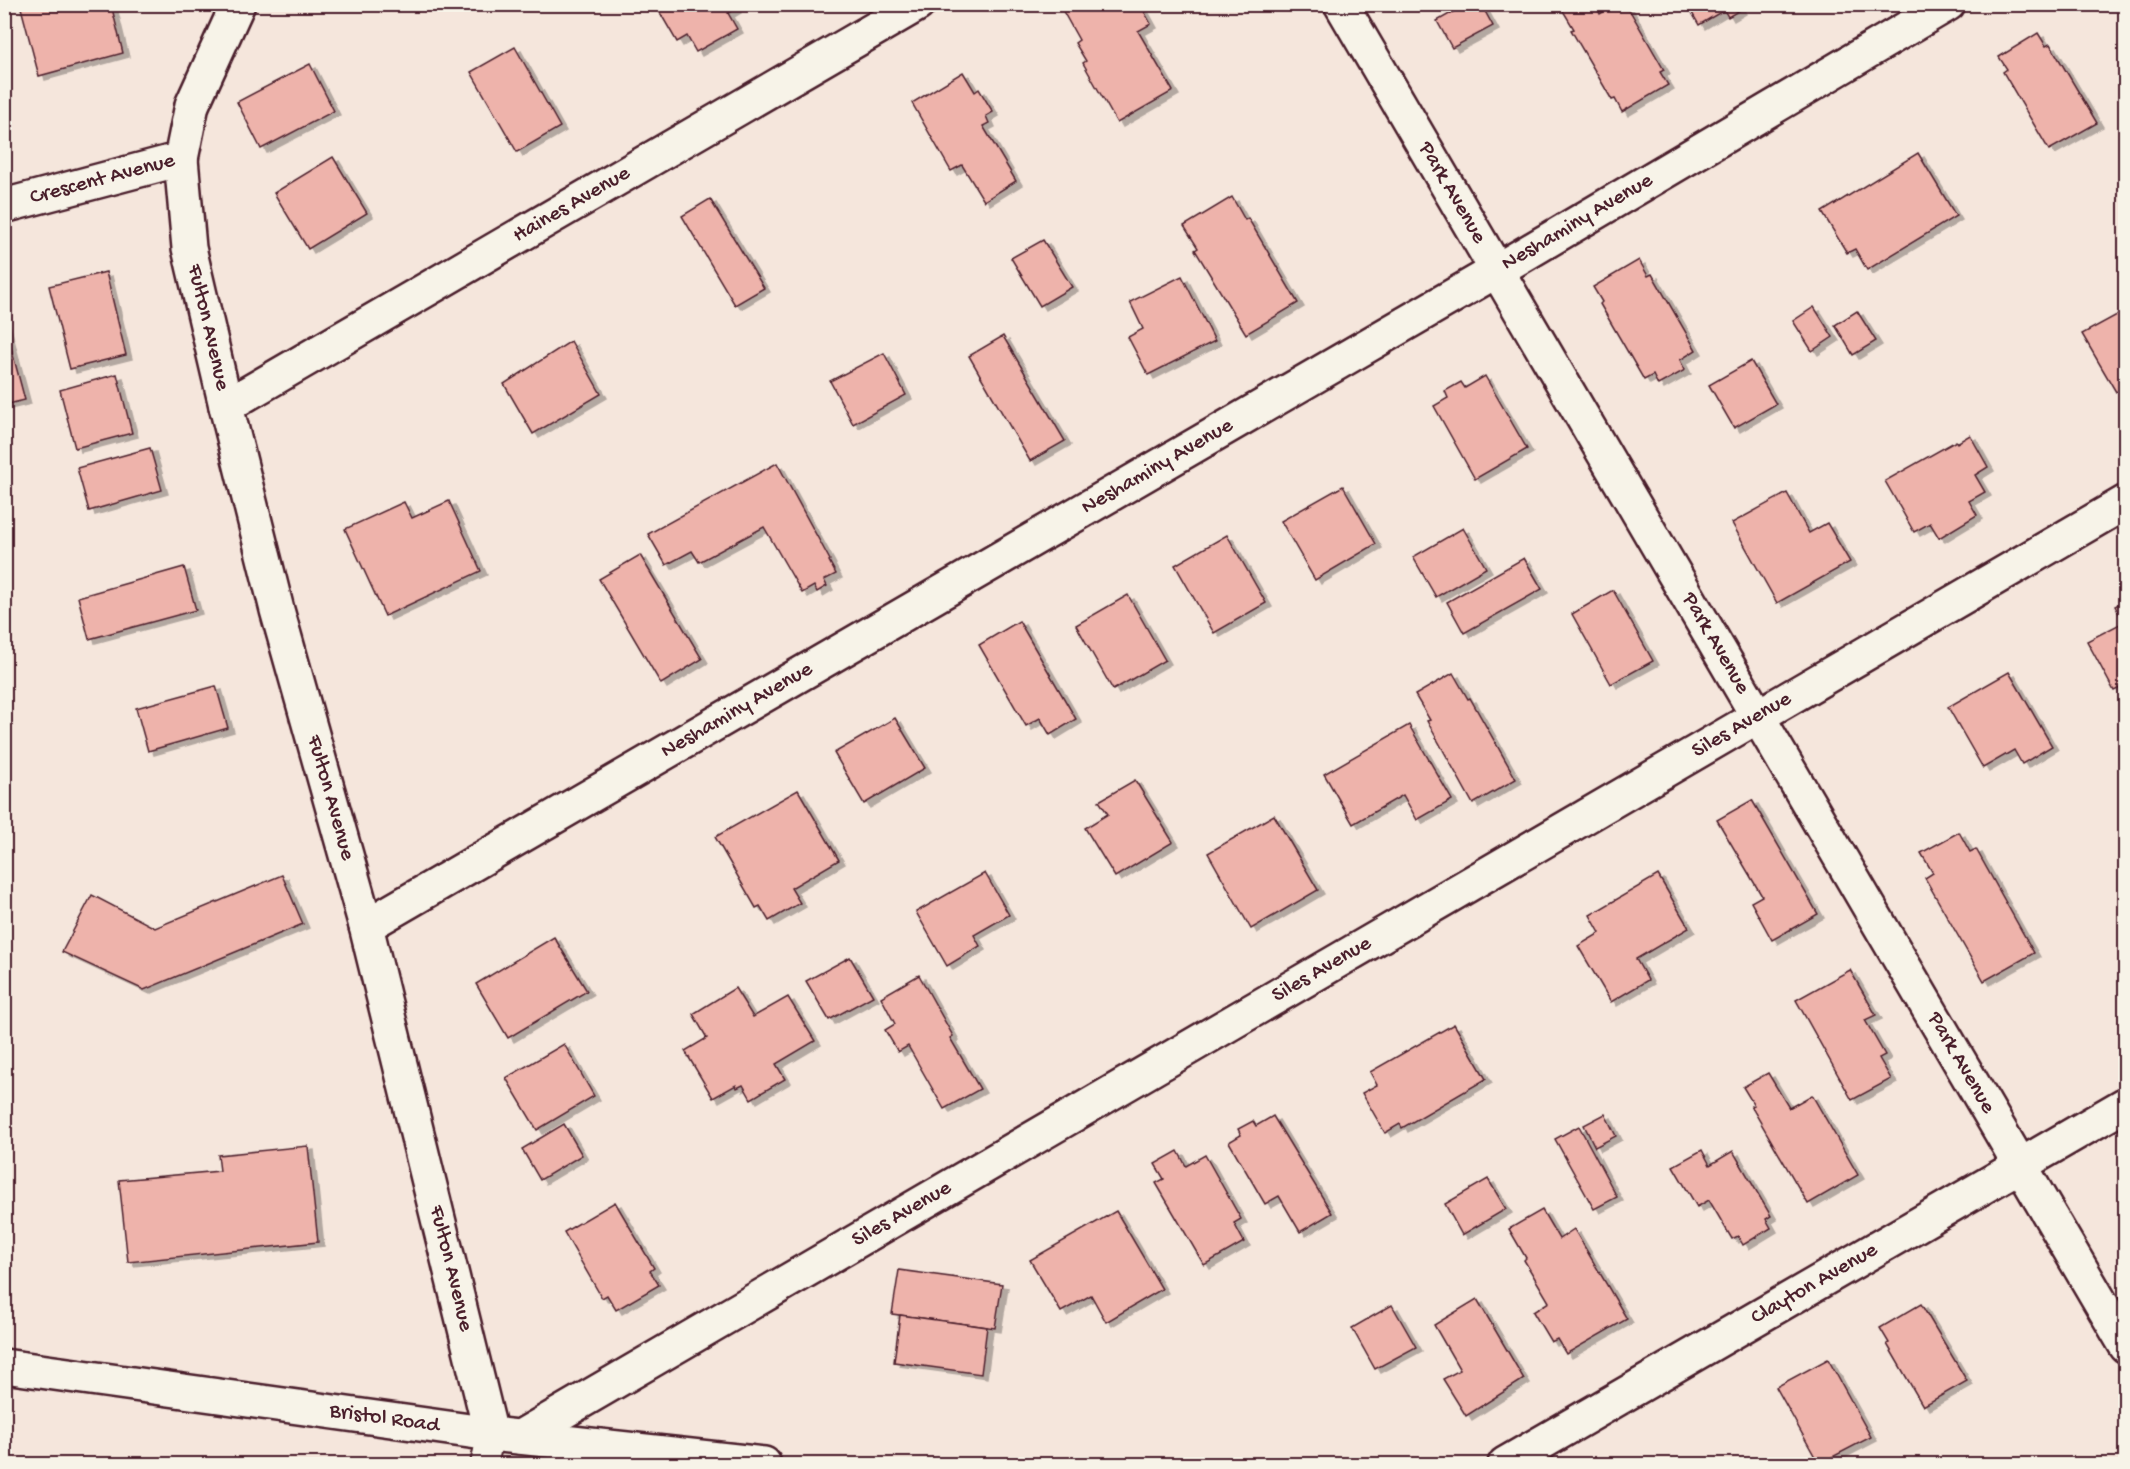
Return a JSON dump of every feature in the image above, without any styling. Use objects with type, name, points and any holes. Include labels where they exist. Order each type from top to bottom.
[{"type":"street","name":"Crescent Avenue","points":[[4,206],[181,159],[192,105],[238,4]]},
{"type":"street","name":"Haines Avenue","points":[[226,406],[918,4]]},
{"type":"street","name":"Park Avenue","points":[[1341,4],[2126,1346]]},
{"type":"street","name":"Neshaminy Avenue","points":[[366,926],[1497,271],[1948,4]]},
{"type":"street","name":"Fulton Avenue","points":[[181,159],[189,248],[276,610],[366,926],[499,1445]]},
{"type":"street","name":"Siles Avenue","points":[[499,1445],[1757,718],[2126,502]]},
{"type":"street","name":"Clayton Avenue","points":[[1504,1464],[2126,1104]]},
{"type":"street","name":"Bristol Road","points":[[4,1366],[499,1445],[764,1464]]},
{"type":"building","points":[[20,4],[111,4],[123,53],[39,76]]},
{"type":"building","points":[[655,4],[733,4],[735,9],[728,13],[737,29],[696,52],[687,36],[677,42]]},
{"type":"building","points":[[1059,4],[1140,4],[1151,24],[1138,31],[1173,91],[1117,123],[1083,63],[1086,61],[1075,43],[1079,40]]},
{"type":"building","points":[[1467,4],[1481,4],[1493,26],[1452,48],[1437,21]]},
{"type":"building","points":[[1559,4],[1595,4],[1600,14],[1616,4],[1626,4],[1664,70],[1660,72],[1668,85],[1622,112],[1615,99],[1612,100],[1571,30],[1574,29]]},
{"type":"building","points":[[1687,4],[1737,4],[1740,10],[1728,17],[1724,10],[1699,25]]},
{"type":"building","points":[[2038,33],[2046,46],[2050,44],[2097,123],[2049,150],[2003,72],[2007,69],[1999,57]]},
{"type":"building","points":[[515,47],[560,127],[517,152],[471,72]]},
{"type":"building","points":[[310,64],[334,111],[261,149],[237,102]]},
{"type":"building","points":[[963,72],[975,92],[979,89],[993,112],[986,116],[989,123],[983,126],[1016,181],[984,201],[962,165],[951,171],[912,103]]},
{"type":"building","points":[[1918,153],[1956,216],[1867,270],[1855,249],[1847,253],[1822,212]]},
{"type":"building","points":[[333,157],[367,213],[308,249],[274,193]]},
{"type":"building","points":[[1232,197],[1245,220],[1248,218],[1298,303],[1246,334],[1195,250],[1198,248],[1184,226]]},
{"type":"building","points":[[710,199],[764,288],[735,305],[682,216]]},
{"type":"building","points":[[1043,240],[1072,287],[1040,306],[1011,258]]},
{"type":"building","points":[[1639,260],[1648,276],[1652,274],[1696,350],[1680,360],[1685,370],[1658,385],[1653,375],[1644,380],[1600,304],[1602,302],[1593,287]]},
{"type":"building","points":[[106,272],[126,355],[70,369],[49,286]]},
{"type":"building","points":[[1182,276],[1215,341],[1148,375],[1128,337],[1143,329],[1130,302]]},
{"type":"building","points":[[1814,307],[1833,337],[1812,351],[1793,321]]},
{"type":"building","points":[[2126,310],[2126,387],[2116,392],[2082,334]]},
{"type":"building","points":[[1857,311],[1876,341],[1853,355],[1835,325]]},
{"type":"building","points":[[4,321],[25,400],[4,405]]},
{"type":"building","points":[[1003,336],[1065,441],[1030,461],[969,356]]},
{"type":"building","points":[[571,341],[601,394],[533,434],[504,384]]},
{"type":"building","points":[[884,353],[906,395],[853,424],[830,381]]},
{"type":"building","points":[[1751,361],[1776,404],[1734,428],[1709,385]]},
{"type":"building","points":[[117,374],[132,433],[75,448],[60,390]]},
{"type":"building","points":[[1485,376],[1527,449],[1475,479],[1434,406],[1448,398],[1445,391],[1461,382],[1465,388]]},
{"type":"building","points":[[1970,435],[1988,467],[1975,475],[1985,492],[1969,501],[1977,515],[1939,538],[1930,523],[1914,532],[1885,481]]},
{"type":"building","points":[[150,448],[162,490],[89,511],[77,468]]},
{"type":"building","points":[[777,463],[836,574],[824,580],[827,586],[817,592],[814,586],[802,593],[764,527],[699,562],[692,551],[666,565],[648,534]]},
{"type":"building","points":[[1343,486],[1376,544],[1315,580],[1281,521]]},
{"type":"building","points":[[1787,493],[1809,533],[1827,523],[1850,562],[1777,603],[1732,523]]},
{"type":"building","points":[[449,501],[481,571],[385,616],[345,529],[404,502],[412,518]]},
{"type":"building","points":[[1463,528],[1486,568],[1436,597],[1413,557]]},
{"type":"building","points":[[1227,535],[1266,603],[1214,633],[1175,565]]},
{"type":"building","points":[[640,555],[702,659],[661,684],[599,579]]},
{"type":"building","points":[[1524,558],[1542,589],[1464,633],[1447,602]]},
{"type":"building","points":[[184,567],[196,610],[89,639],[78,597]]},
{"type":"building","points":[[1613,590],[1653,661],[1611,684],[1572,614]]},
{"type":"building","points":[[1128,595],[1165,660],[1113,690],[1076,625]]},
{"type":"building","points":[[2126,600],[2126,685],[2114,691],[2087,641],[2124,622],[2115,606]]},
{"type":"building","points":[[1019,621],[1076,719],[1050,735],[1040,718],[1026,726],[979,645]]},
{"type":"building","points":[[2009,672],[2052,746],[2022,764],[2014,750],[1983,768],[1948,707]]},
{"type":"building","points":[[1453,673],[1468,699],[1470,698],[1516,779],[1473,804],[1415,695]]},
{"type":"building","points":[[216,686],[228,728],[148,751],[136,708]]},
{"type":"building","points":[[895,718],[925,768],[864,804],[834,753]]},
{"type":"building","points":[[1409,725],[1452,800],[1417,820],[1403,795],[1353,824],[1324,774]]},
{"type":"building","points":[[1135,780],[1173,842],[1115,877],[1085,828],[1108,814],[1099,801]]},
{"type":"building","points":[[798,790],[839,860],[791,888],[800,903],[769,921],[760,906],[756,908],[715,837]]},
{"type":"building","points":[[1752,800],[1818,914],[1772,940],[1751,902],[1762,896],[1717,820]]},
{"type":"building","points":[[1274,815],[1318,890],[1251,929],[1208,853]]},
{"type":"building","points":[[1959,832],[1970,852],[1976,849],[2034,953],[1984,981],[1925,878],[1933,873],[1921,853]]},
{"type":"building","points":[[985,873],[1009,915],[974,935],[980,946],[947,966],[916,912]]},
{"type":"building","points":[[282,875],[303,924],[144,990],[62,952],[92,895],[155,928]]},
{"type":"building","points":[[1658,875],[1689,928],[1636,959],[1648,980],[1611,1002],[1578,946],[1600,933],[1590,915]]},
{"type":"building","points":[[554,937],[587,991],[508,1038],[476,984]]},
{"type":"building","points":[[850,957],[873,996],[829,1020],[806,981]]},
{"type":"building","points":[[1850,970],[1876,1015],[1865,1020],[1885,1055],[1879,1058],[1891,1079],[1852,1100],[1796,1000]]},
{"type":"building","points":[[919,975],[953,1036],[950,1038],[980,1089],[944,1109],[908,1046],[898,1052],[885,1030],[895,1024],[881,997]]},
{"type":"building","points":[[735,988],[753,1017],[788,997],[815,1041],[776,1064],[785,1079],[751,1099],[743,1085],[737,1088],[736,1085],[713,1098],[685,1051],[707,1038],[693,1014]]},
{"type":"building","points":[[1454,1024],[1486,1079],[1402,1128],[1400,1124],[1385,1133],[1362,1093],[1377,1085],[1370,1072]]},
{"type":"building","points":[[564,1044],[594,1096],[537,1130],[506,1078]]},
{"type":"building","points":[[1768,1073],[1789,1108],[1812,1095],[1858,1175],[1808,1204],[1751,1106],[1754,1105],[1743,1087]]},
{"type":"building","points":[[1605,1114],[1616,1136],[1595,1147],[1584,1125]]},
{"type":"building","points":[[1273,1116],[1332,1213],[1300,1232],[1279,1196],[1265,1204],[1229,1142],[1241,1135],[1238,1129],[1253,1121],[1256,1126]]},
{"type":"building","points":[[564,1124],[582,1155],[540,1180],[522,1149]]},
{"type":"building","points":[[1579,1126],[1617,1197],[1594,1209],[1555,1139]]},
{"type":"building","points":[[308,1146],[318,1242],[128,1262],[119,1180],[220,1171],[218,1155]]},
{"type":"building","points":[[1702,1150],[1710,1165],[1733,1151],[1771,1216],[1766,1219],[1771,1228],[1743,1245],[1738,1236],[1732,1239],[1709,1200],[1697,1207],[1673,1166]]},
{"type":"building","points":[[1178,1151],[1186,1166],[1205,1155],[1241,1219],[1234,1223],[1244,1242],[1204,1265],[1156,1183],[1164,1179],[1155,1164]]},
{"type":"building","points":[[1488,1179],[1506,1209],[1462,1235],[1445,1204]]},
{"type":"building","points":[[615,1202],[654,1268],[650,1271],[659,1285],[616,1310],[607,1295],[602,1298],[564,1232]]},
{"type":"building","points":[[1542,1210],[1559,1239],[1574,1229],[1627,1319],[1566,1354],[1557,1339],[1551,1342],[1533,1312],[1549,1302],[1509,1229]]},
{"type":"building","points":[[1116,1211],[1162,1289],[1106,1322],[1091,1295],[1061,1312],[1030,1260]]},
{"type":"building","points":[[899,1270],[1002,1284],[995,1328],[892,1314]]},
{"type":"building","points":[[1477,1299],[1524,1379],[1466,1416],[1443,1379],[1460,1370],[1434,1325]]},
{"type":"building","points":[[1921,1304],[1967,1381],[1923,1406],[1880,1328]]},
{"type":"building","points":[[1392,1305],[1416,1347],[1375,1369],[1352,1328]]},
{"type":"building","points":[[900,1315],[987,1327],[981,1374],[894,1362]]},
{"type":"building","points":[[1828,1359],[1871,1437],[1819,1464],[1776,1387]]}]
